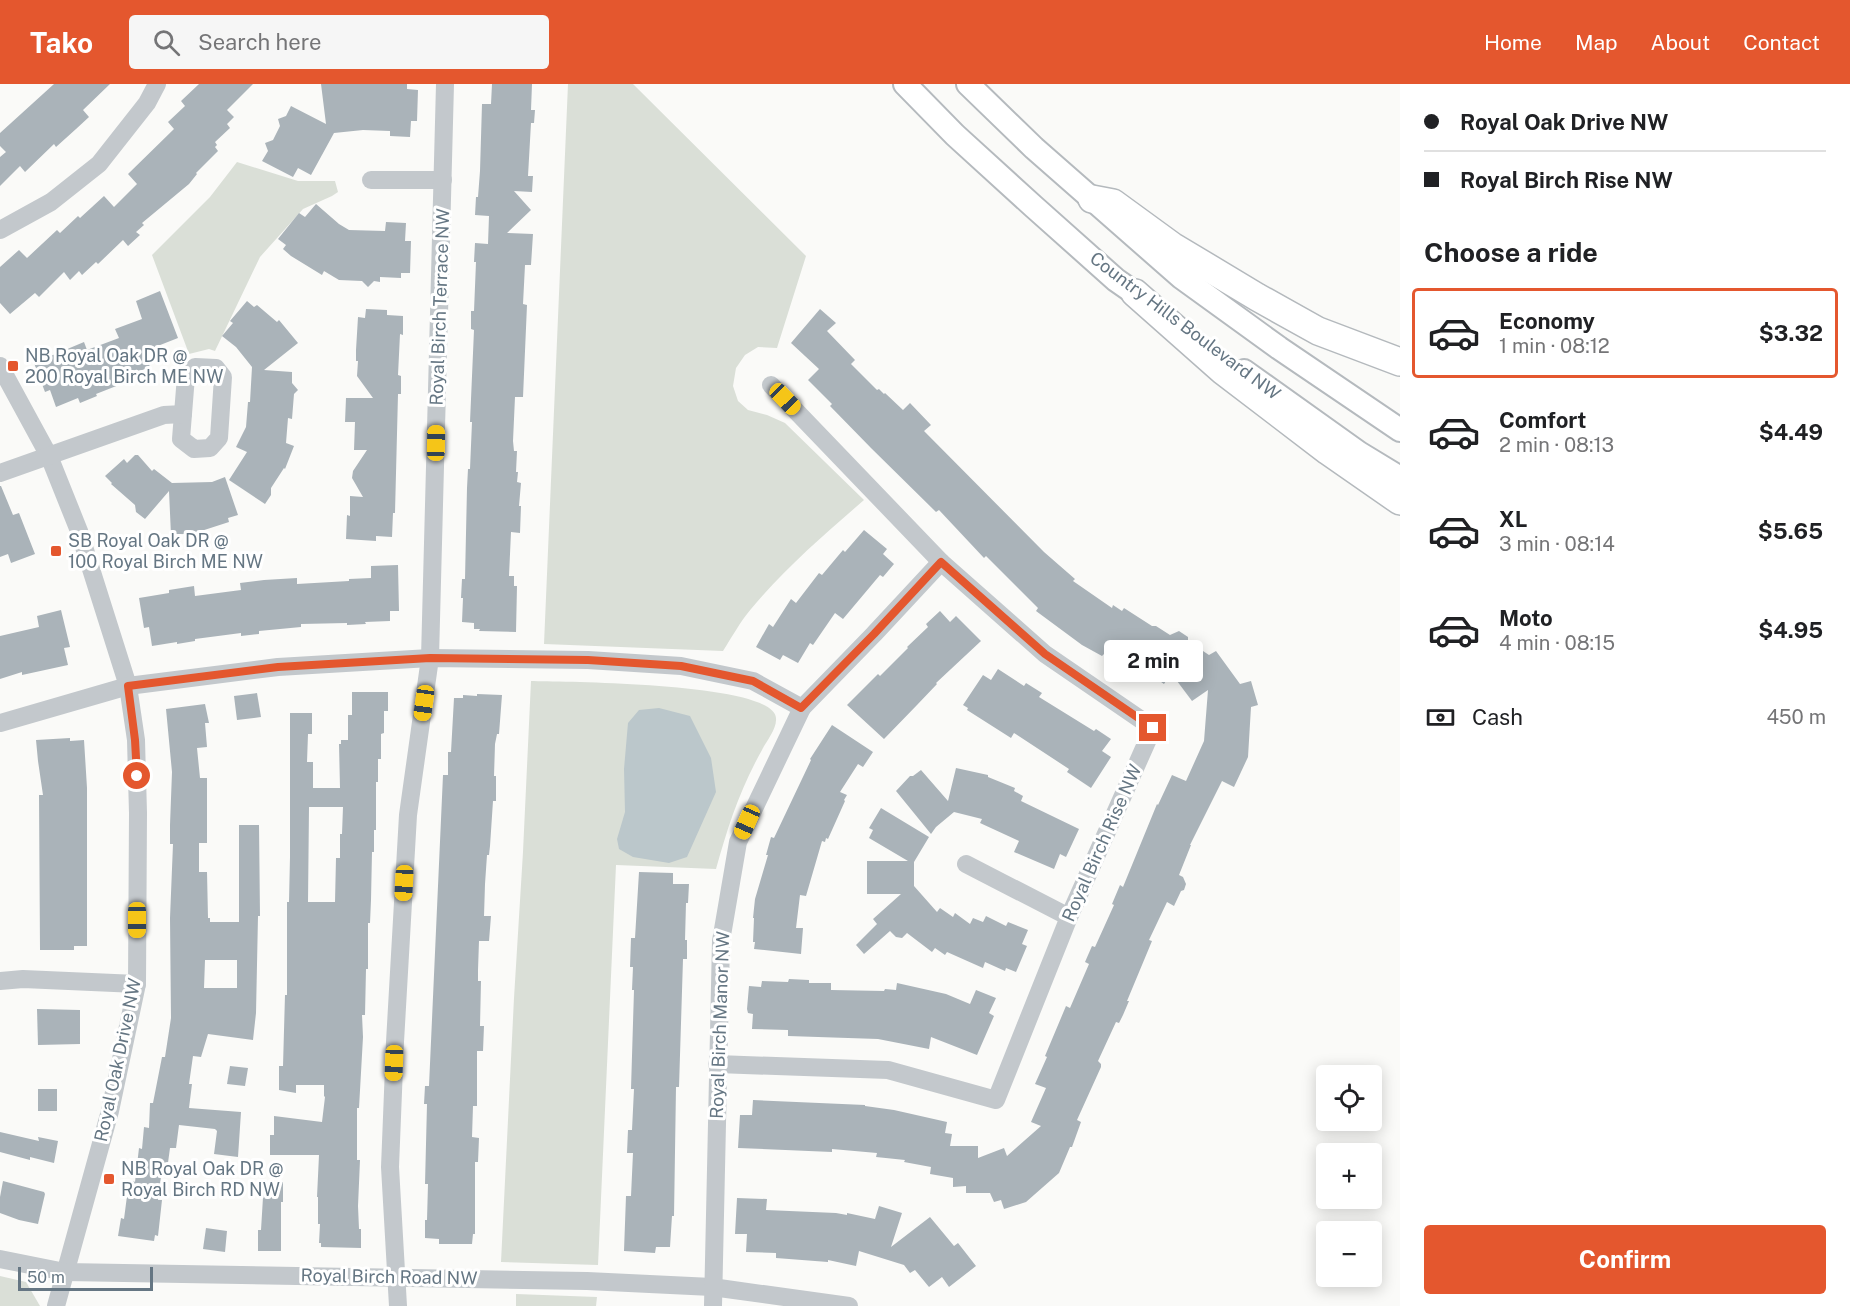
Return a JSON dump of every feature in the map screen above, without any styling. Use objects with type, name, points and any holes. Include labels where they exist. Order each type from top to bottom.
[{"type":"highway","points":[[1092,199],[1113,204],[1172,246],[1318,331],[1400,362]]},
{"type":"highway","points":[[1135,293],[1222,370],[1328,451],[1400,501]]},
{"type":"main road","name":"Country Hills Boulevard NW","points":[[905,84],[955,135],[1116,280],[1359,453],[1400,478]]},
{"type":"main road","name":"Country Hills Boulevard NW","points":[[968,84],[1034,148],[1181,277],[1279,348],[1400,430]]},
{"type":"street","points":[[0,230],[51,202],[99,164],[147,103],[157,84]]},
{"type":"street","name":"Royal Birch Terrace NW","points":[[398,1306],[390,1167],[408,815],[430,658],[445,84]]},
{"type":"street","points":[[371,180],[443,180]]},
{"type":"street","name":"Royal Oak Drive NW","points":[[0,366],[48,456],[79,531],[128,686],[135,740],[138,802],[137,984],[110,1111],[56,1306]]},
{"type":"street","points":[[0,723],[128,686],[278,667],[430,658],[588,660],[681,666],[753,681],[801,708],[941,562],[771,385]]},
{"type":"street","points":[[0,473],[164,415],[183,414]]},
{"type":"street","name":"Royal Birch Rise NW","points":[[717,1064],[888,1070],[996,1100],[1069,916],[1153,728],[1045,654],[941,562]]},
{"type":"street","name":"Royal Birch Manor NW","points":[[713,1306],[721,941],[738,842],[801,708]]},
{"type":"street","points":[[966,864],[1069,916]]},
{"type":"street","points":[[0,981],[23,979],[137,984]]},
{"type":"street","name":"Royal Birch Road NW","points":[[0,1259],[65,1272],[587,1281],[712,1287],[849,1306]]},
{"type":"shaded area","points":[[568,84],[633,84],[806,256],[777,348],[758,347],[745,355],[736,368],[733,386],[738,401],[748,410],[785,423],[864,500],[777,580],[747,614],[723,651],[544,644]]},
{"type":"shaded area","points":[[237,162],[298,181],[335,181],[338,192],[303,209],[260,257],[215,351],[209,349],[189,354],[152,255],[210,197]]},
{"type":"shaded area","points":[[531,681],[665,686],[706,691],[741,697],[766,706],[776,718],[773,730],[741,793],[716,869],[616,865],[598,1265],[501,1262]]},
{"type":"shaded area","points":[[659,708],[690,716],[711,758],[716,792],[687,857],[669,863],[633,857],[619,849],[617,839],[625,812],[624,769],[628,723],[639,710]]},
{"type":"shaded area","points":[[0,1276],[26,1282],[40,1306],[0,1306]]},
{"type":"shaded area","points":[[516,1294],[597,1297],[596,1306],[516,1306]]},
{"type":"building","points":[[54,84],[110,84],[83,110],[89,117],[56,147],[54,144],[25,172],[20,166],[0,186],[0,157],[6,152],[0,146],[0,133]]},
{"type":"building","points":[[199,84],[253,84],[227,110],[234,117],[227,124],[230,128],[215,142],[218,151],[196,173],[189,184],[142,223],[144,225],[136,232],[140,235],[128,246],[123,240],[98,264],[96,262],[82,275],[79,271],[70,280],[64,272],[39,297],[35,293],[10,314],[0,303],[0,267],[19,250],[27,258],[57,230],[60,233],[104,196],[114,207],[137,184],[128,174],[174,129],[168,122],[185,106],[181,101]]},
{"type":"building","points":[[321,84],[407,84],[407,89],[418,90],[417,121],[411,121],[410,137],[390,136],[390,131],[363,130],[334,133],[311,175],[298,168],[293,177],[262,161],[268,151],[265,143],[273,140],[280,126],[278,119],[286,116],[291,106],[326,124]]},
{"type":"building","points":[[492,84],[532,84],[531,110],[535,110],[534,123],[531,123],[528,176],[533,176],[532,192],[514,191],[531,210],[507,233],[533,234],[531,265],[525,265],[523,304],[527,305],[523,397],[515,397],[513,441],[514,451],[517,451],[517,482],[521,483],[520,533],[511,532],[509,576],[514,576],[514,586],[517,586],[516,632],[479,631],[480,629],[474,629],[474,623],[462,622],[463,598],[461,598],[462,579],[465,579],[467,488],[472,422],[470,422],[474,330],[471,329],[471,311],[474,311],[475,243],[488,244],[489,216],[475,215],[476,197],[478,197],[480,171],[482,104],[491,104]]},
{"type":"building","points":[[316,204],[349,230],[385,231],[386,222],[406,223],[405,241],[411,241],[410,273],[401,273],[401,278],[380,277],[380,282],[374,281],[368,287],[362,281],[339,280],[324,271],[322,275],[291,256],[283,249],[286,245],[278,239],[299,213],[305,217]]},
{"type":"building","points":[[160,291],[178,338],[150,349],[151,352],[145,354],[150,367],[127,376],[129,381],[80,403],[78,398],[56,407],[50,390],[45,392],[34,363],[84,342],[87,350],[119,338],[115,329],[142,319],[136,301]]},
{"type":"building","points":[[247,301],[254,307],[257,305],[277,322],[279,320],[298,343],[264,370],[292,372],[292,383],[298,390],[294,394],[292,419],[288,418],[286,443],[294,446],[285,469],[271,488],[271,495],[265,504],[229,480],[247,452],[236,447],[246,427],[252,367],[236,347],[222,336],[233,323],[230,321]]},
{"type":"building","points":[[366,309],[387,310],[387,315],[403,316],[398,375],[401,376],[401,394],[398,394],[395,513],[393,513],[392,537],[376,536],[376,541],[346,539],[347,515],[350,516],[350,496],[363,497],[352,478],[353,471],[367,450],[354,450],[355,422],[345,422],[346,398],[373,398],[357,376],[358,317],[365,318]]},
{"type":"building","points":[[820,309],[836,323],[827,331],[855,360],[851,364],[877,390],[885,393],[903,410],[910,403],[931,425],[924,431],[1044,552],[1075,579],[1073,581],[1112,608],[1113,605],[1122,611],[1124,608],[1170,635],[1179,631],[1188,637],[1188,641],[1209,655],[1216,651],[1240,684],[1251,681],[1258,705],[1251,707],[1248,757],[1234,787],[1222,781],[1190,845],[1179,875],[1183,877],[1186,884],[1184,890],[1181,891],[1174,906],[1167,902],[1149,940],[1152,941],[1127,1001],[1129,1001],[1119,1023],[1116,1022],[1098,1061],[1101,1067],[1077,1120],[1081,1122],[1059,1173],[1026,1202],[1004,1209],[1001,1200],[994,1202],[990,1193],[966,1193],[966,1186],[953,1187],[953,1178],[930,1174],[931,1167],[904,1162],[905,1160],[876,1157],[877,1153],[832,1149],[832,1152],[738,1148],[740,1115],[752,1115],[753,1100],[865,1105],[894,1110],[947,1122],[945,1133],[952,1134],[950,1146],[978,1146],[978,1158],[1004,1148],[1007,1156],[1041,1126],[1031,1122],[1046,1088],[1035,1084],[1047,1057],[1045,1056],[1066,1006],[1070,1008],[1089,964],[1085,962],[1092,946],[1095,947],[1114,905],[1112,904],[1120,885],[1123,887],[1157,804],[1172,775],[1186,781],[1204,741],[1208,690],[1192,701],[1171,673],[1164,684],[1145,671],[1141,678],[1104,654],[1102,656],[1082,645],[1036,611],[1038,608],[986,556],[984,558],[939,510],[936,512],[871,448],[808,380],[819,369],[791,343]]},
{"type":"building","points":[[138,455],[152,471],[154,469],[172,483],[212,482],[225,477],[238,515],[228,518],[229,522],[195,533],[171,535],[169,491],[145,519],[136,512],[135,505],[105,476],[124,459],[127,463]]},
{"type":"building","points":[[0,486],[13,515],[19,513],[35,554],[11,563],[8,554],[0,557]]},
{"type":"building","points":[[864,530],[887,549],[883,554],[894,564],[883,577],[880,575],[843,619],[835,613],[813,645],[810,643],[798,663],[783,655],[780,660],[756,647],[769,624],[773,627],[791,599],[796,603],[819,573],[822,575]]},
{"type":"building","points":[[398,565],[399,611],[390,611],[390,621],[347,625],[347,623],[301,624],[301,627],[259,631],[259,634],[241,636],[241,633],[152,646],[149,627],[144,628],[139,598],[169,593],[169,590],[194,586],[195,596],[241,590],[240,583],[264,580],[297,578],[297,584],[349,581],[349,579],[371,578],[371,566]]},
{"type":"building","points":[[61,610],[70,647],[64,648],[68,665],[22,675],[22,672],[0,679],[0,636],[39,627],[37,616]]},
{"type":"building","points":[[940,611],[950,622],[956,616],[981,641],[936,683],[884,739],[847,705],[908,648],[928,627],[926,624]]},
{"type":"building","points":[[998,669],[1024,686],[1026,683],[1042,693],[1039,697],[1111,739],[1102,751],[1111,757],[1091,788],[1067,772],[1069,769],[1014,733],[1011,738],[967,710],[968,708],[963,705],[983,675],[991,680]]},
{"type":"building","points":[[352,692],[388,692],[388,711],[384,711],[384,733],[381,734],[381,759],[378,759],[378,782],[376,782],[376,830],[374,830],[374,852],[372,852],[368,969],[366,969],[365,1015],[362,1015],[363,1037],[359,1108],[357,1108],[361,1248],[321,1247],[319,1243],[320,1224],[318,1224],[317,1197],[319,1155],[270,1155],[270,1135],[274,1135],[274,1116],[322,1122],[325,1097],[324,1085],[296,1085],[296,1093],[279,1090],[279,1066],[283,1066],[285,995],[287,995],[290,713],[312,713],[312,734],[308,734],[307,762],[313,762],[313,788],[340,788],[339,744],[341,740],[348,740],[348,715],[352,715]],"holes":[[[309,807],[343,807],[340,858],[336,858],[335,902],[308,902]]]},
{"type":"building","points":[[257,693],[261,717],[237,720],[234,696]]},
{"type":"building","points":[[477,694],[502,695],[499,734],[497,734],[495,744],[496,801],[493,801],[485,884],[484,916],[491,916],[489,941],[479,941],[480,1026],[484,1026],[483,1051],[477,1051],[477,1106],[473,1106],[472,1137],[479,1138],[478,1162],[475,1162],[475,1234],[473,1234],[472,1244],[439,1244],[439,1239],[425,1238],[428,1184],[425,1184],[427,1104],[424,1104],[425,1086],[429,1086],[443,775],[448,775],[454,698],[463,698],[463,695],[477,696]]},
{"type":"building","points":[[205,704],[209,723],[205,723],[207,747],[197,748],[200,778],[207,778],[207,843],[199,843],[199,872],[207,872],[208,918],[210,922],[239,922],[239,825],[259,825],[260,916],[258,916],[256,1013],[253,1040],[208,1034],[201,1057],[193,1056],[189,1084],[192,1084],[189,1108],[241,1112],[238,1157],[214,1154],[217,1131],[215,1129],[179,1125],[176,1148],[170,1148],[167,1170],[162,1169],[158,1200],[162,1200],[158,1236],[155,1235],[154,1241],[118,1236],[121,1218],[124,1219],[127,1196],[131,1196],[133,1181],[135,1182],[144,1127],[149,1128],[150,1103],[153,1103],[162,1057],[165,1057],[171,1018],[172,772],[166,709]],"holes":[[[205,960],[237,960],[237,988],[204,988]]]},
{"type":"building","points":[[832,725],[873,752],[863,767],[858,764],[840,792],[847,795],[845,801],[828,839],[826,838],[825,842],[822,841],[806,896],[800,895],[796,928],[803,928],[801,954],[754,949],[755,899],[771,837],[774,838],[810,759]]},
{"type":"building","points":[[70,738],[70,741],[84,740],[87,788],[87,946],[74,946],[74,950],[40,950],[39,795],[43,795],[36,740]]},
{"type":"building","points":[[956,768],[988,775],[988,777],[1015,788],[1014,791],[1023,796],[1021,801],[1079,829],[1066,857],[1060,854],[1054,869],[1014,852],[1019,841],[980,823],[982,819],[954,812],[931,834],[896,791],[910,776],[921,770],[948,801]]},
{"type":"building","points":[[881,808],[929,837],[914,862],[914,886],[937,912],[940,908],[953,917],[955,913],[970,924],[973,918],[983,922],[986,916],[1006,926],[1008,922],[1028,930],[1022,944],[1027,946],[1016,972],[1006,968],[1005,971],[985,962],[983,968],[947,952],[945,955],[935,948],[932,952],[907,933],[902,938],[896,937],[890,931],[864,954],[856,945],[877,924],[873,919],[901,894],[867,894],[867,861],[908,861],[869,838],[873,830],[869,828]]},
{"type":"building","points":[[639,872],[673,873],[673,884],[689,884],[685,940],[687,940],[687,959],[683,959],[679,1087],[676,1087],[674,1216],[672,1216],[670,1247],[656,1247],[655,1253],[624,1251],[626,1196],[631,1196],[633,1153],[627,1153],[628,1130],[632,1130],[634,1089],[631,1089],[634,990],[632,990],[633,967],[630,967],[631,938],[635,938]]},
{"type":"building","points":[[789,979],[809,980],[809,983],[831,983],[831,990],[896,990],[897,983],[946,994],[970,1004],[976,990],[996,998],[989,1013],[994,1016],[977,1055],[931,1037],[929,1049],[878,1039],[788,1036],[788,1030],[752,1029],[753,1014],[748,1013],[747,1009],[749,986],[761,987],[762,981],[788,982]]},
{"type":"building","points":[[37,1009],[80,1010],[80,1044],[38,1045]]},
{"type":"building","points":[[230,1066],[248,1068],[245,1086],[227,1084]]},
{"type":"building","points":[[38,1089],[57,1089],[57,1111],[38,1111]]},
{"type":"building","points":[[0,1132],[39,1141],[38,1137],[58,1141],[54,1163],[30,1157],[30,1160],[0,1152]]},
{"type":"building","points":[[3,1181],[44,1192],[38,1224],[0,1213]]},
{"type":"building","points":[[264,1181],[283,1182],[281,1251],[258,1251]]},
{"type":"building","points":[[737,1198],[767,1199],[766,1210],[847,1215],[847,1213],[875,1219],[879,1206],[902,1213],[891,1247],[930,1217],[954,1246],[958,1243],[976,1266],[949,1287],[942,1277],[929,1287],[915,1270],[910,1273],[904,1265],[859,1251],[856,1266],[828,1260],[828,1262],[776,1258],[776,1253],[746,1252],[747,1234],[735,1234]]},
{"type":"building","points":[[206,1228],[227,1231],[225,1252],[203,1249]]},
{"type":"place","name":"NB Royal Oak DR @ 200 Royal Birch ME NW","points":[[13,366]]},
{"type":"place","name":"SB Royal Oak DR @ 100 Royal Birch ME NW","points":[[56,551]]},
{"type":"place","name":"NB Royal Oak DR @ Royal Birch RD NW","points":[[109,1179]]},
{"type":"route","points":[[137,776],[128,686],[278,667],[430,658],[588,660],[681,666],[753,681],[801,708],[941,562],[1045,654],[1153,728]]}]
